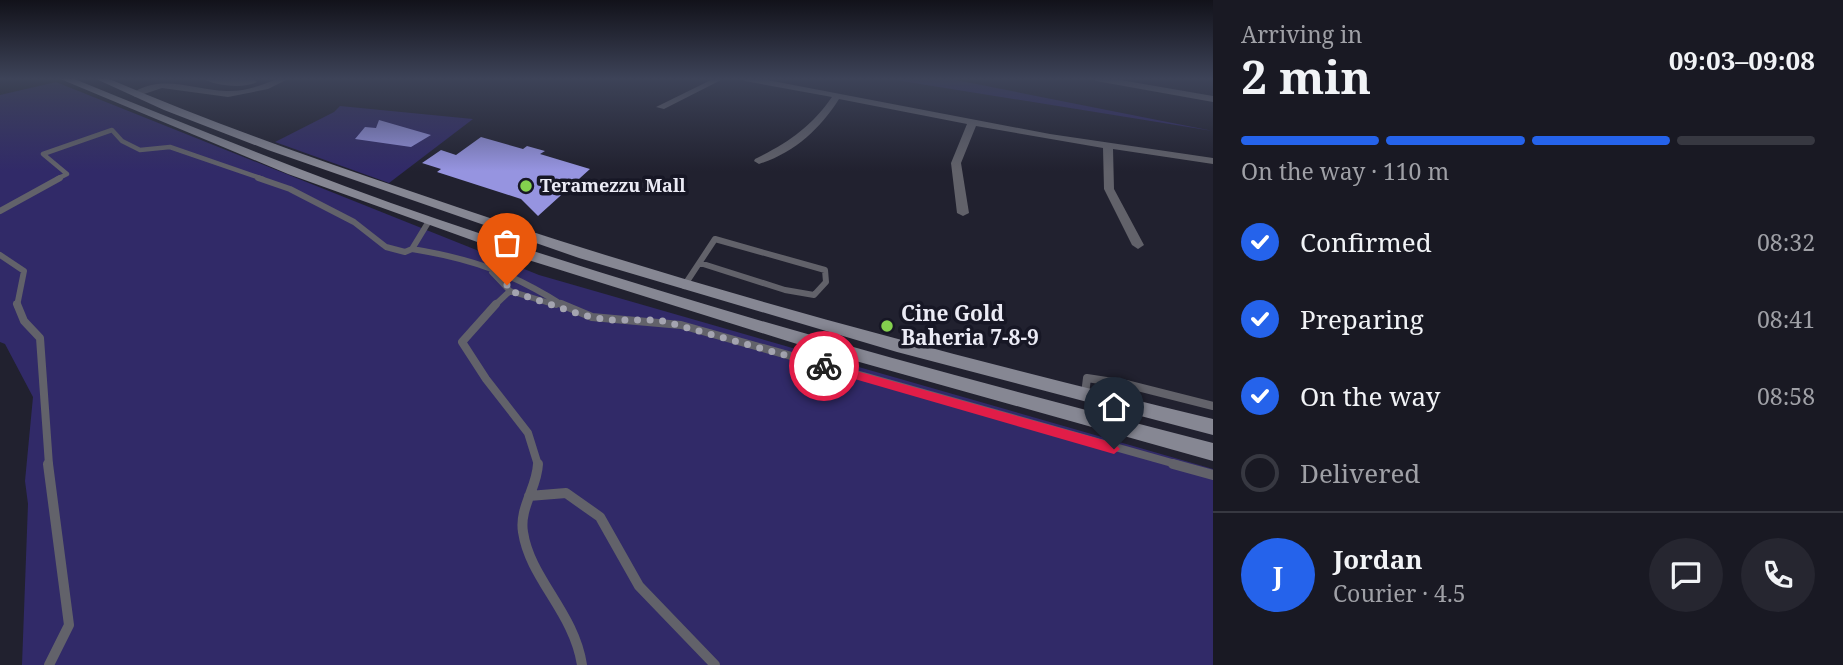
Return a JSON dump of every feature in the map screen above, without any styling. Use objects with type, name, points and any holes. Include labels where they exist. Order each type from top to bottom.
[{"type":"street","points":[[140,109],[283,167],[429,221],[682,304],[1213,452]]},
{"type":"street","points":[[176,109],[435,205],[683,287],[1213,427]]},
{"type":"street","points":[[759,161],[801,140],[819,125],[829,109]]},
{"type":"street","points":[[905,109],[1213,161]]},
{"type":"street","points":[[963,213],[956,163],[973,122]]},
{"type":"street","points":[[1108,145],[1110,189],[1138,245]]},
{"type":"street","points":[[784,334],[788,315]]},
{"type":"lane","points":[[0,211],[67,174],[43,154],[112,130],[121,141],[140,150],[170,147],[290,188],[354,222],[386,247],[454,257],[536,287],[560,305],[582,315],[607,320],[659,320],[1213,475]]},
{"type":"lane","points":[[412,249],[429,221]]},
{"type":"lane","points":[[683,287],[715,239],[818,268],[825,271],[826,282],[814,295],[785,290],[700,263]]},
{"type":"lane","points":[[0,255],[23,271],[17,306],[24,321],[40,338],[43,357],[48,460],[69,625],[49,665]]},
{"type":"lane","points":[[491,270],[505,283],[507,294]]},
{"type":"lane","points":[[507,294],[560,305]]},
{"type":"lane","points":[[507,294],[468,331],[462,342],[494,390],[524,424],[535,448],[539,466],[520,520],[526,546],[560,604],[582,665]]},
{"type":"lane","points":[[1085,395],[1087,378],[1126,384],[1213,406]]},
{"type":"lane","points":[[528,496],[566,493],[581,501],[600,517],[639,586],[715,665]]},
{"type":"shaded area","points":[[0,109],[124,109],[539,275],[1213,469],[1213,665],[22,665],[28,504],[25,481],[33,397],[5,344],[0,342]]},
{"type":"shaded area","points":[[337,109],[371,109],[473,119],[389,183],[275,142]]},
{"type":"shaded area","points":[[1076,109],[1102,109],[1213,131]]},
{"type":"building","points":[[379,120],[431,135],[411,147],[355,139],[365,127],[376,128]]},
{"type":"building","name":"Teramezzu Mall","points":[[481,137],[523,149],[527,146],[545,151],[540,154],[590,169],[538,216],[521,199],[437,172],[441,169],[422,163],[441,150],[456,155]]},
{"type":"way so far","points":[[507,285],[510,291],[527,294],[582,315],[607,320],[659,320],[824,366]]},
{"type":"place","name":"Teramezzu Mall","points":[[526,186]]},
{"type":"place","name":"Cine Gold Baheria 7-8-9","points":[[887,326]]},
{"type":"route","points":[[824,366],[1114,449]]}]
